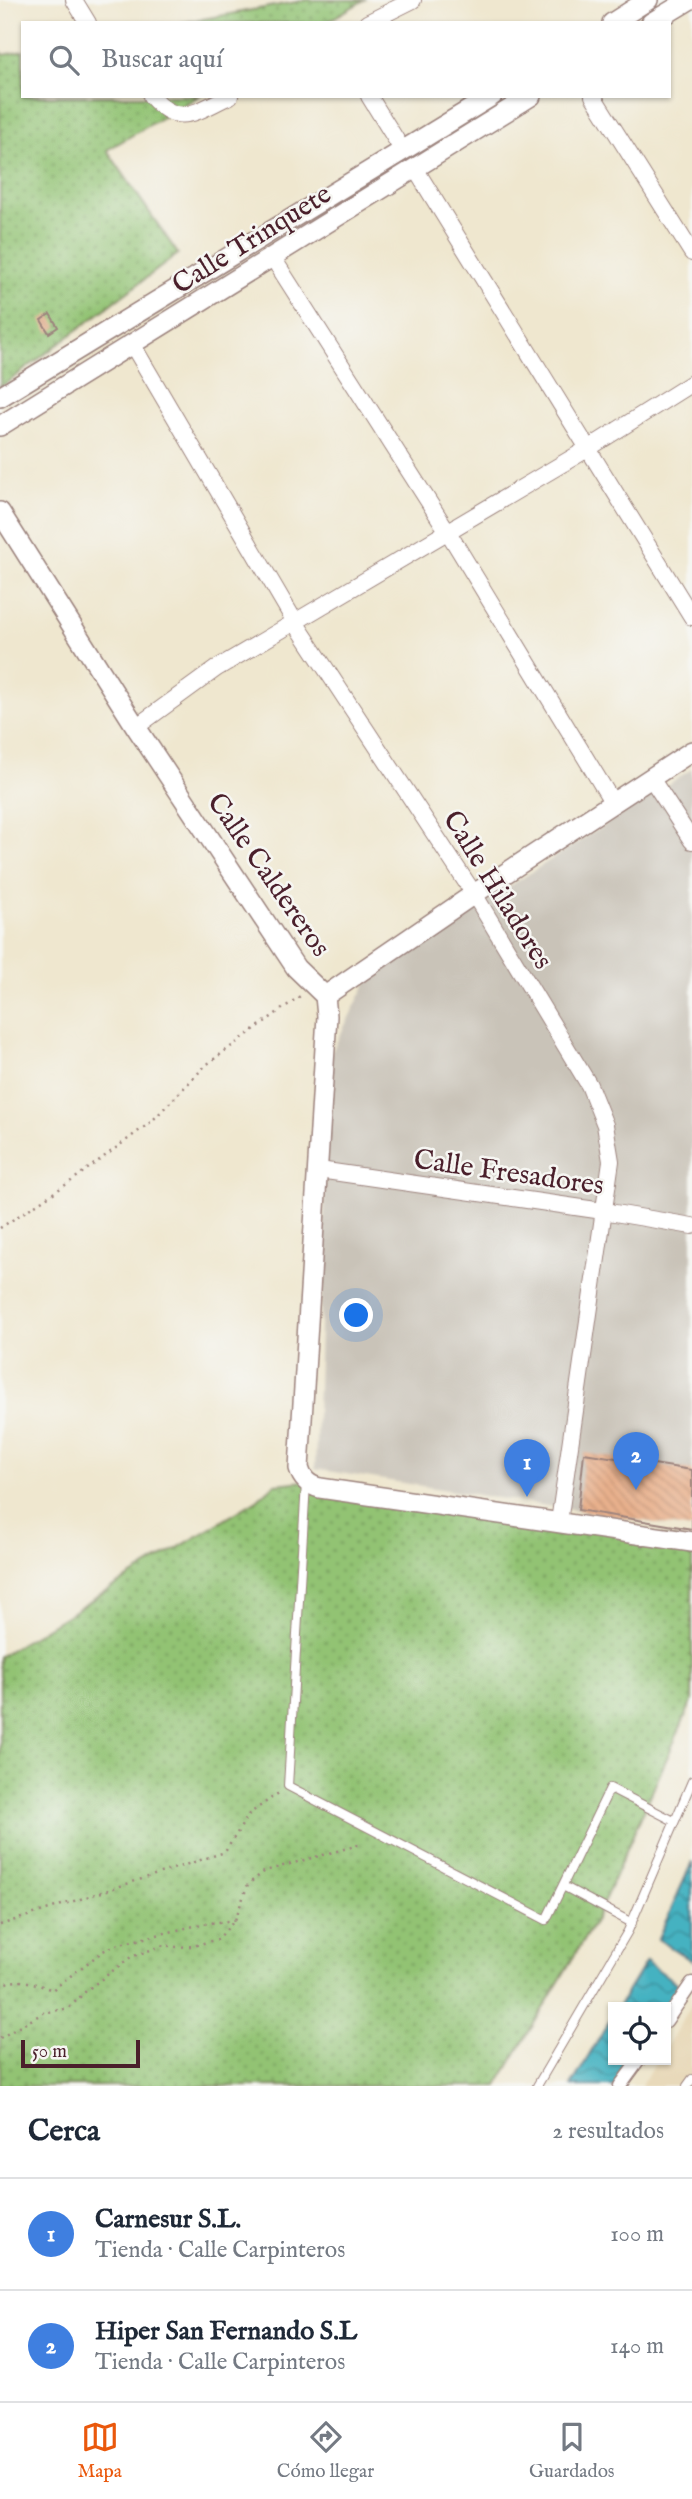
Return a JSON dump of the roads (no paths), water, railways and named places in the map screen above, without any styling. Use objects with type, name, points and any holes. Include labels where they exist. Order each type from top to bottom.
[{"type":"street","points":[[74,0],[87,21]]},
{"type":"street","points":[[372,21],[412,0]]},
{"type":"street","points":[[615,21],[648,0]]},
{"type":"street","points":[[654,21],[689,0]]},
{"type":"street","points":[[153,98],[163,110],[178,115],[198,111],[226,98]]},
{"type":"street","points":[[370,98],[403,151]]},
{"type":"street","name":"Calle Trinquete","points":[[0,397],[489,98]]},
{"type":"street","name":"Calle Trinquete","points":[[0,426],[528,98]]},
{"type":"street","points":[[594,98],[692,253]]},
{"type":"street","points":[[415,170],[692,617]]},
{"type":"street","points":[[274,258],[448,532],[613,803]]},
{"type":"street","name":"Calle Hiladores","points":[[132,344],[295,622],[474,894],[589,1085],[605,1125],[611,1161],[559,1522]]},
{"type":"street","points":[[136,727],[218,668],[589,448],[692,383]]},
{"type":"street","name":"Calle Caldereros","points":[[0,512],[136,727],[297,971],[324,996],[327,1016],[319,1170],[299,1468],[306,1482]]},
{"type":"street","points":[[324,996],[692,751]]},
{"type":"street","points":[[651,778],[692,841]]},
{"type":"street","name":"Calle Fresadores","points":[[319,1170],[692,1226]]},
{"type":"street","points":[[306,1482],[320,1488],[692,1542]]},
{"type":"street","points":[[671,2014],[692,1983]]},
{"type":"street","points":[[620,2086],[635,2065]]},
{"type":"lane","points":[[306,1482],[288,1786],[545,1920],[610,1788],[674,1821]]},
{"type":"lane","points":[[537,2086],[632,1923],[692,1781]]},
{"type":"lane","points":[[564,1886],[632,1923]]},
{"type":"lane","points":[[687,2086],[692,2079]]},
{"type":"water","points":[[692,1862],[692,1961],[658,1939]]},
{"type":"water","points":[[646,1961],[683,1988],[671,2006],[671,2002],[621,2002]]},
{"type":"water","points":[[608,2023],[608,2065],[630,2065],[615,2086],[571,2086]]},
{"type":"place","name":"Hiper San Fernando S.L","points":[[636,1490]]},
{"type":"place","name":"Carnesur S.L.","points":[[527,1497]]}]
